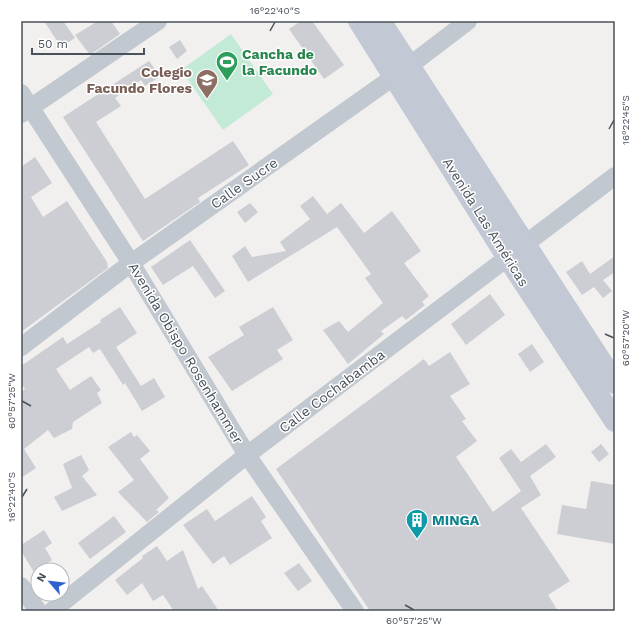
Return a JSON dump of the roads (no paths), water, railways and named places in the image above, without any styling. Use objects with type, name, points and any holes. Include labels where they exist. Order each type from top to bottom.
[{"type":"main road","name":"Avenida Las Américas","points":[[358,21],[402,71]]},
{"type":"main road","name":"Avenida Las Américas","points":[[380,21],[402,71],[517,252],[615,421]]},
{"type":"main road","name":"Avenida Las Américas","points":[[517,252],[615,383]]},
{"type":"street","points":[[24,104],[158,21]]},
{"type":"street","name":"Calle Sucre","points":[[21,347],[131,263],[402,71],[468,21]]},
{"type":"street","name":"Avenida Obispo Rosenhammer","points":[[24,104],[131,263],[247,455],[355,611]]},
{"type":"street","name":"Calle Cochabamba","points":[[52,611],[247,455],[517,252],[615,176]]},
{"type":"street","points":[[21,586],[38,611]]},
{"type":"place","name":"Cancha de la Facundo","points":[[227,82]]},
{"type":"place","name":"Colegio Facundo Flores","points":[[207,100]]},
{"type":"place","name":"MINGA","points":[[417,540]]}]
